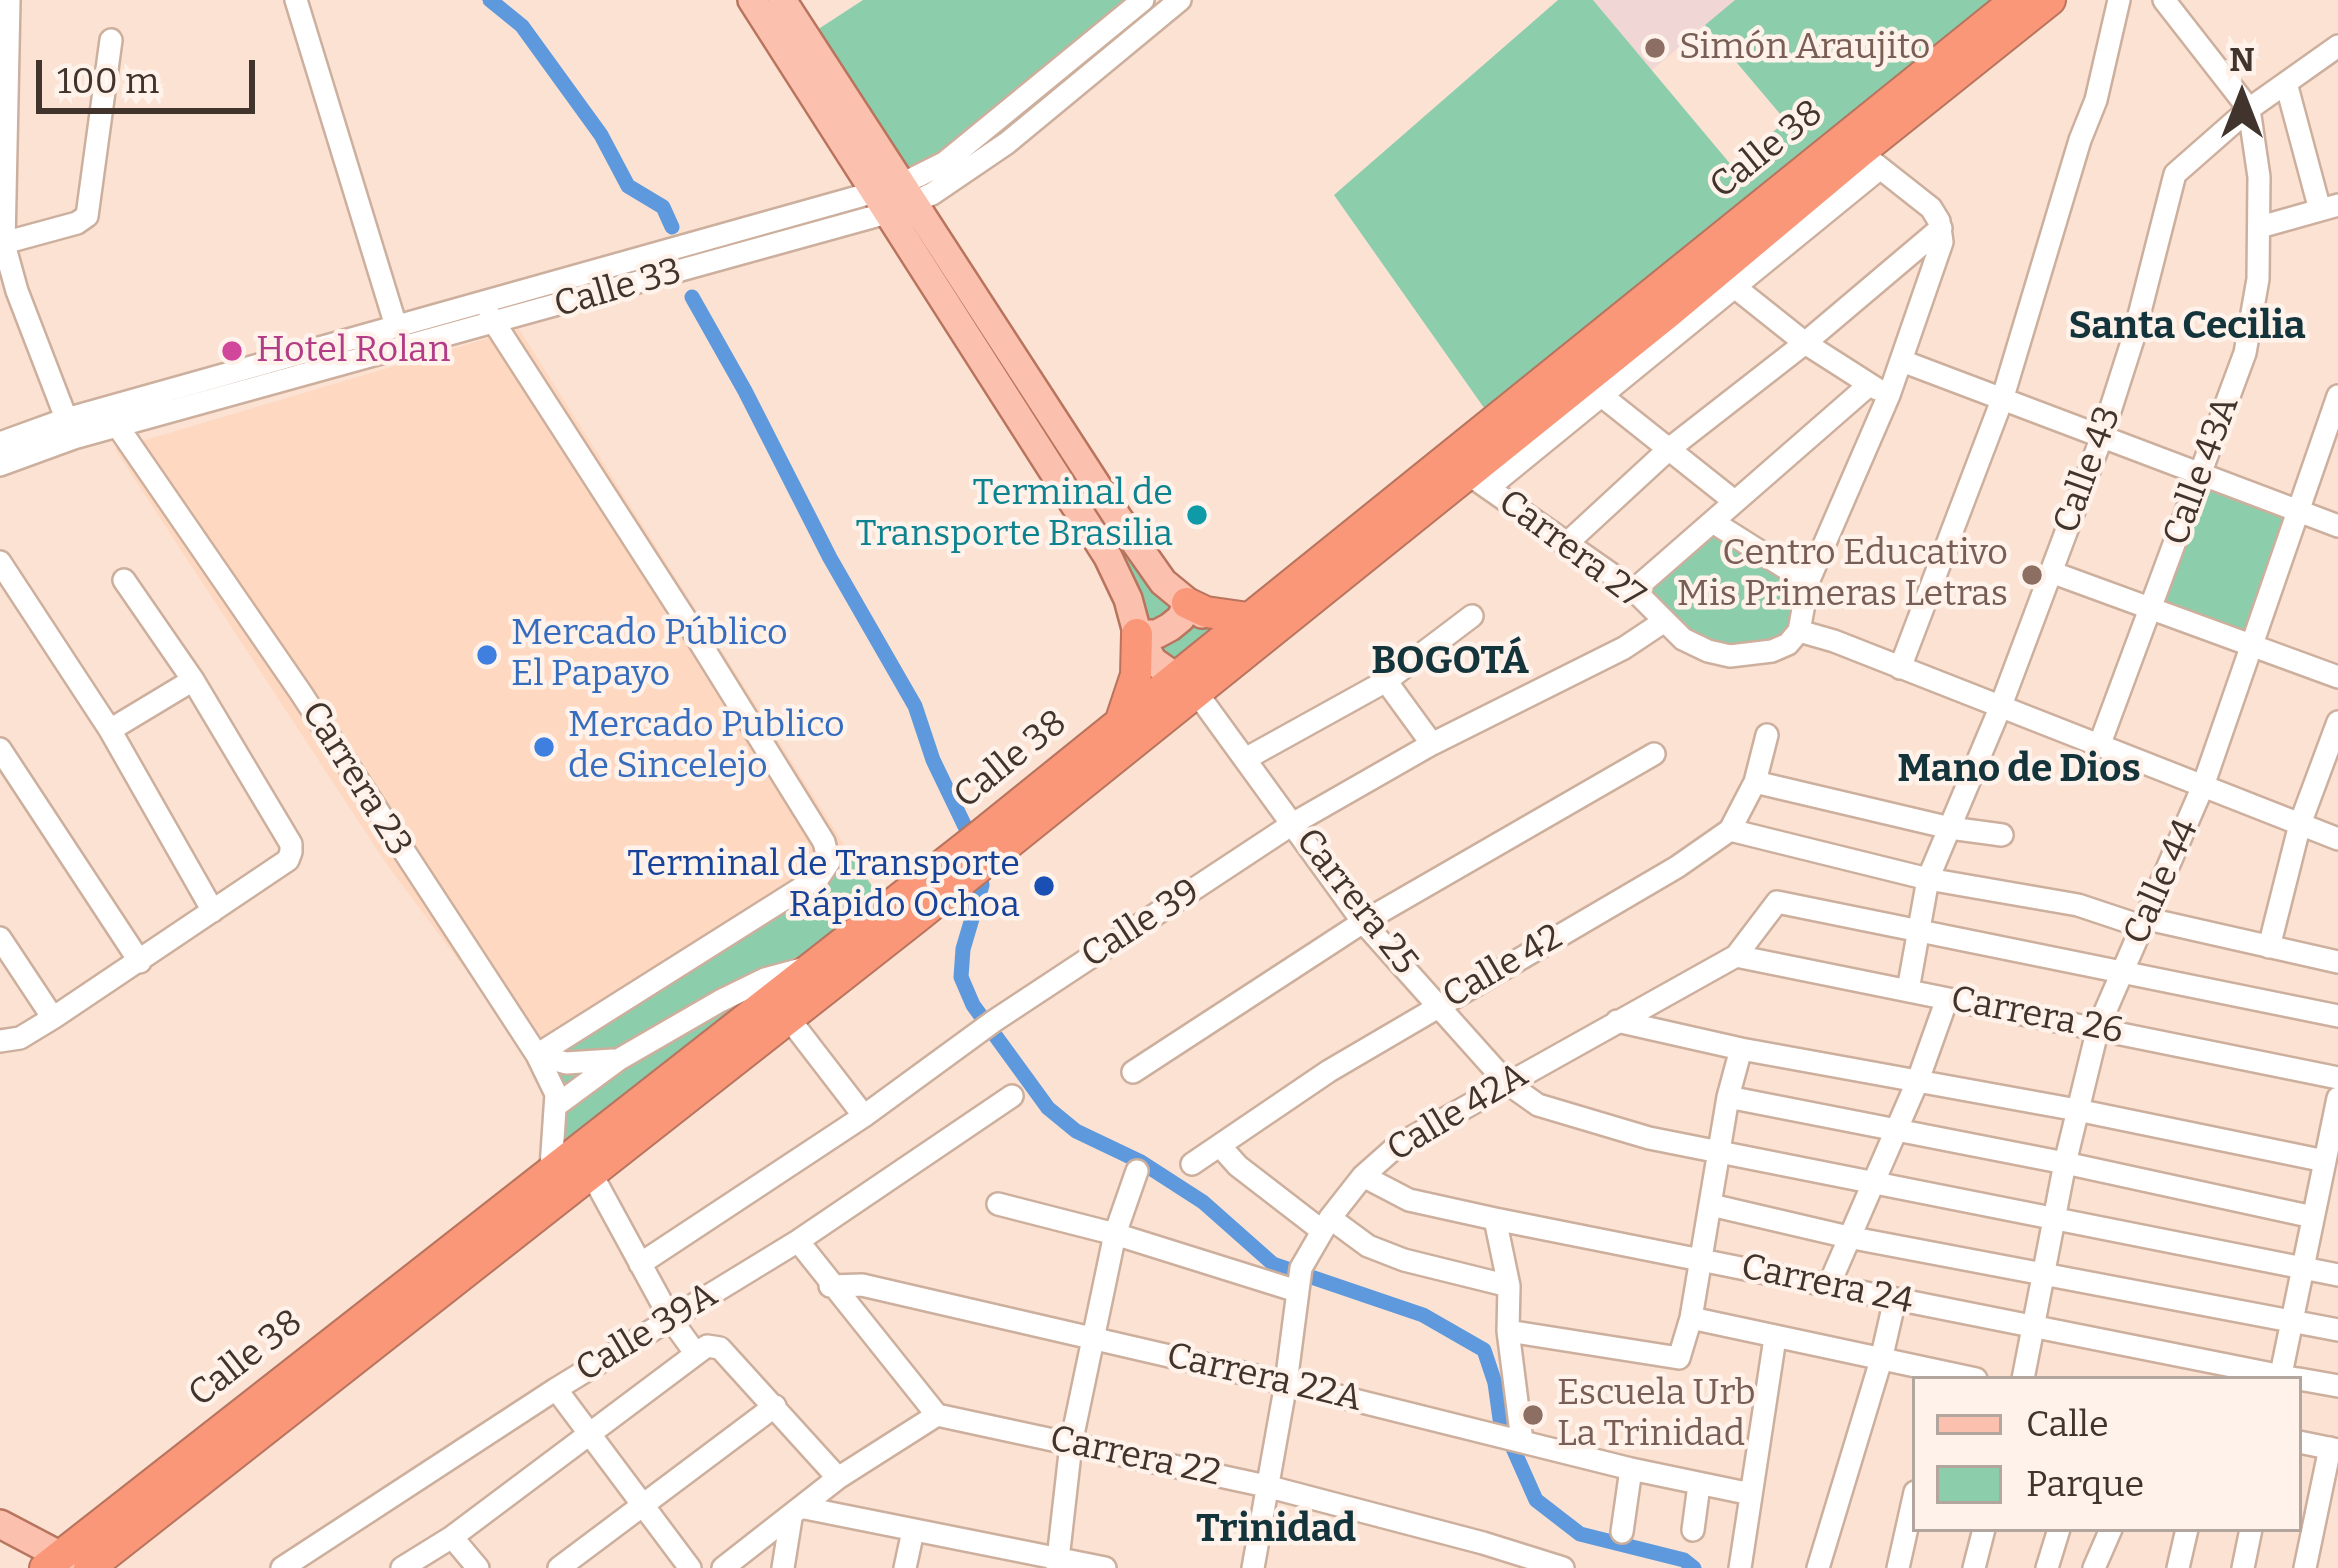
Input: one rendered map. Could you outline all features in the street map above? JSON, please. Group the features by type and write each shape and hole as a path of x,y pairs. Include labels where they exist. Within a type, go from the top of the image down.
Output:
{"highway":[{"name":"Calle 38","path":"1227,651 1248,618 2017,0"},
{"name":"Calle 38","path":"68,1566 551,1168 808,967 990,842 1227,651 1478,481 1870,160 2050,0"},
{"path":"1187,603 1206,612 1248,618"},
{"path":"1121,720 1136,675 1138,634"},
{"name":"Calle 38","path":"990,842 1121,720 1186,684"},
{"name":"Calle 38","path":"68,1566 591,1173 788,1016 962,863"}],"main road":[{"name":"Carrera 25","path":"752,0 1163,582 1204,615 1227,651"},
{"name":"Carrera 25","path":"782,0 1108,557 1153,661 1186,684"},
{"path":"1138,634 1157,634 1170,627 1187,603"},
{"path":"0,1524 68,1566"}],"street":[{"path":"9,0 3,34 2,244 70,428"},
{"path":"296,0 396,326"},
{"name":"Calle 33","path":"894,198 959,152 1143,0"},
{"name":"Calle 33","path":"0,443 489,313 955,180 1180,0"},
{"path":"1900,668 2002,400 2096,100 2119,0"},
{"name":"Calle 43A","path":"2099,746 2202,476 2254,316 2260,227 2249,110 2164,0"},
{"path":"2,244 77,223 90,208 111,40"},
{"path":"2249,110 2338,46"},
{"path":"2260,227 2329,207 2286,83"},
{"name":"Calle 43","path":"1908,990 1928,879 2000,708 2101,439 2133,339 2175,174 2249,110"},
{"path":"1478,481 1602,396 1736,288 1870,160 1930,208 1941,228 1938,259 1902,362 1879,390 1734,501 1634,590"},
{"path":"1565,545 1669,449 1941,228"},
{"path":"1736,288 1804,343 1879,390"},
{"path":"489,313 824,842 829,862 819,877 537,1055"},
{"name":"Calle 33","path":"111,417 396,326 489,313"},
{"path":"1902,362 2338,526"},
{"path":"1879,390 1808,582 1799,632 2338,839"},
{"path":"1602,396 1734,501"},
{"name":"Calle 44","path":"2024,1376 2065,1163 2098,1028 2204,786 2338,396"},
{"name":"Carrera 23","path":"111,417 302,693 537,1055 553,1084 557,1106 551,1168"},
{"name":"Calle 33","path":"0,465 70,428"},
{"name":"Carrera 27","path":"1478,481 1634,590 1683,639 1708,651 1730,656 1772,651 1799,632"},
{"path":"1712,522 1808,582"},
{"path":"0,562 110,730 213,911"},
{"path":"2051,572 2338,677"},
{"path":"0,1041 20,1038 53,1018 288,860 291,844 193,680 124,580"},
{"path":"1247,758 1386,680 1472,616"},
{"name":"Calle 39","path":"640,1264 1294,823 1432,743 1624,648 1663,622"},
{"path":"110,730 193,680"},
{"path":"1386,680 1432,743"},
{"name":"Carrera 25","path":"1186,684 1247,758 1363,922 1507,1084 1538,1106 1649,1138 2338,1275"},
{"path":"2269,947 2300,824 2338,722"},
{"name":"Calle 42","path":"1192,1164 1329,1071 1676,867 1730,830 1755,782 1767,735"},
{"path":"0,748 140,962"},
{"path":"1133,1072 1363,922 1654,754"},
{"path":"1755,782 1950,828 2002,835"},
{"path":"1730,830 1928,879 2078,905 2338,962"},
{"name":"Calle 42A","path":"1252,1568 1286,1383 1297,1286 1306,1256 1325,1224 1363,1176 1398,1144 1736,956 1777,902 1917,932"},
{"path":"1917,932 2338,1016"},
{"path":"0,938 53,1018"},
{"name":"Carrera 26","path":"1736,956 2338,1078"},
{"path":"557,1106 618,1060 720,1000 765,979 808,967"},
{"path":"1829,1285 1918,1080 1947,999"},
{"path":"788,1016 864,1116"},
{"path":"1617,1021 2325,1161"},
{"path":"1508,1331 1675,1359 1681,1355 1741,1049"},
{"path":"537,1055 584,1064 618,1060"},
{"name":"Calle 39A","path":"281,1568 556,1389 798,1241 1012,1096"},
{"path":"1728,1097 2314,1216"},
{"path":"2289,1376 2292,1322 2338,1098"},
{"path":"1220,1146 1238,1166 1325,1224 1368,1246 1404,1260 1509,1286"},
{"path":"1058,1563 1071,1444 1115,1234 1136,1171"},
{"path":"591,1173 670,1318 696,1354"},
{"name":"Carrera 24","path":"1363,1176 1409,1200 1496,1219 2279,1376"},
{"path":"998,1204 1297,1286"},
{"path":"1711,1205 1848,1237 2338,1330"},
{"path":"1496,1219 1509,1286 1512,1439"},
{"path":"722,1568 838,1478 937,1415 798,1241"},
{"name":"Carrera 22A","path":"830,1286 862,1285 1751,1494"},
{"path":"1818,1568 1895,1299"},
{"path":"1690,1318 1941,1376"},
{"path":"1740,1568 1775,1338"},
{"path":"402,1568 452,1537 707,1346 720,1348 838,1478"},
{"name":"Carrera 24","path":"2302,1380 2338,1386"},
{"path":"556,1389 690,1568"},
{"path":"559,1568 775,1406"},
{"name":"Carrera 22","path":"937,1415 1266,1486 1563,1568"},
{"path":"2302,1443 2334,1449 2305,1568"},
{"path":"1622,1532 1630,1469"},
{"path":"1694,1529 1699,1484"},
{"path":"1898,1568 1912,1505"},
{"path":"798,1513 1105,1568"},
{"path":"783,1568 798,1513"},
{"path":"905,1568 913,1531"},
{"path":"1974,1568 1983,1532"},
{"path":"2047,1568 2058,1532"},
{"path":"2094,1568 2110,1532"},
{"path":"2178,1568 2186,1532"},
{"path":"2243,1568 2250,1532"},
{"path":"452,1537 478,1568"}],"shaded area":[{"name":"Simón Araujito","path":"1593,0 1735,0 1651,71"},
{"name":"Mercado Público El Papayo","path":"519,329 860,870 539,1068 385,862 115,449"}],"green space":[{"path":"863,0 1143,0 900,185 809,42 820,28"},
{"path":"1558,0 1593,0 1732,166 1786,121 1705,25 1735,0 2016,0 1494,422 1334,195"},
{"path":"1086,467 1219,642 1169,682 1058,485"},
{"path":"2202,475 2298,512 2253,645 2152,608"},
{"path":"1713,522 1808,582 1788,644 1708,651 1634,590"},
{"path":"853,859 887,907 551,1168 557,1105 537,1055"}],"waterway":[{"path":"490,0 522,26 601,135 628,186 663,207 672,227"},
{"path":"692,297 830,558 915,706 933,760 973,843"},
{"path":"979,866 982,885 963,949 961,977 973,1005 1048,1108 1076,1131 1141,1162 1203,1202 1273,1264 1423,1315 1484,1350 1500,1419 1536,1500 1580,1534 1684,1560 1694,1568"}],"place":[{"name":"Simón Araujito","path":"1655,48"},
{"name":"Hotel Rolan","path":"232,351"},
{"name":"Terminal de Transporte Brasilia","path":"1197,515"},
{"name":"Centro Educativo Mis Primeras Letras","path":"2032,575"},
{"name":"Mercado Público El Papayo","path":"487,655"},
{"name":"Mercado Publico de Sincelejo","path":"544,747"},
{"name":"Terminal de Transporte Rápido Ochoa","path":"1044,886"},
{"name":"Escuela Urb La Trinidad","path":"1533,1415"}],"district":[{"name":"Santa Cecilia","path":"2187,327"},
{"name":"BOGOTÁ","path":"1450,662"},
{"name":"Mano de Dios","path":"2019,770"},
{"name":"Trinidad","path":"1276,1530"}]}
